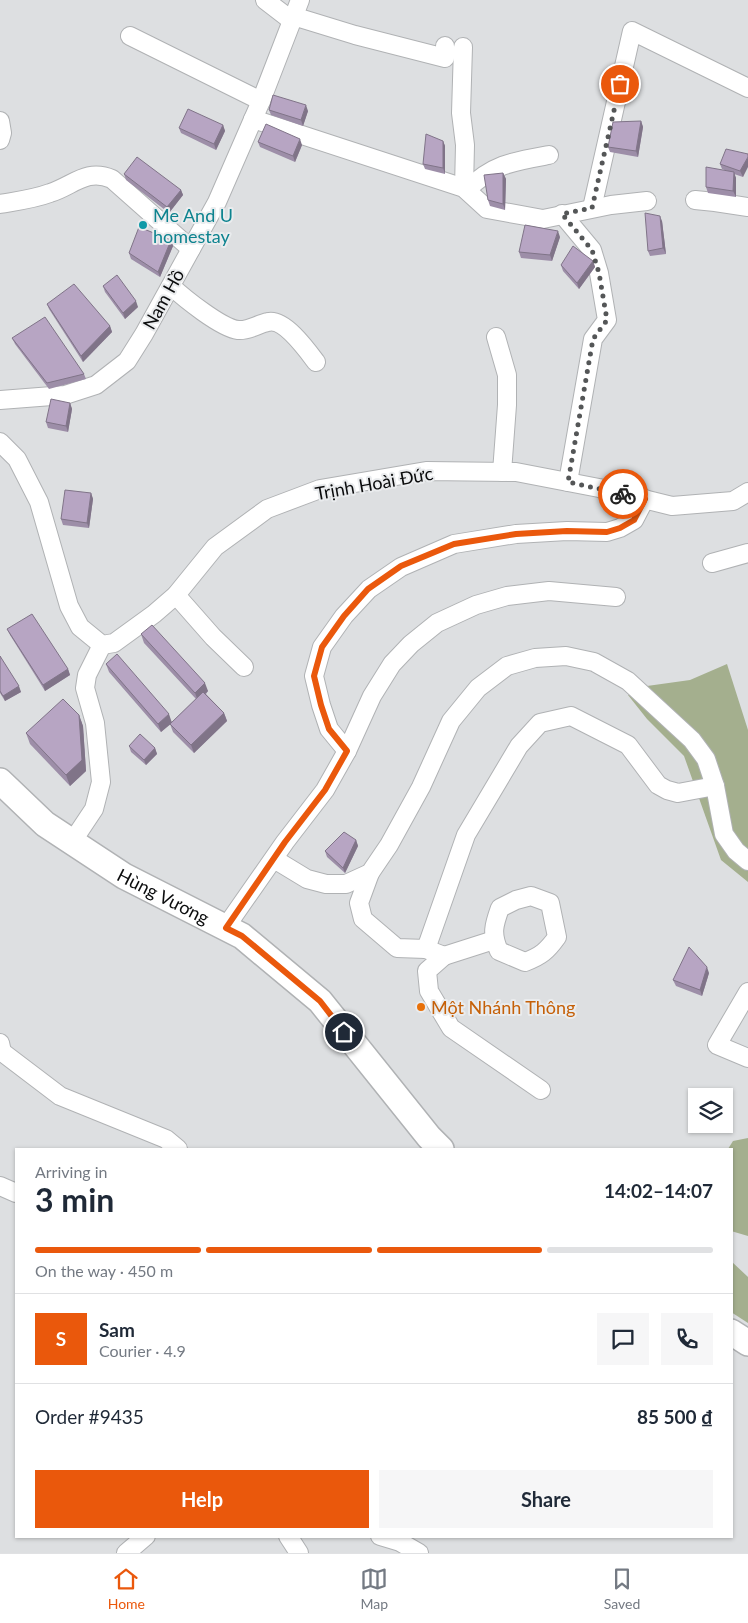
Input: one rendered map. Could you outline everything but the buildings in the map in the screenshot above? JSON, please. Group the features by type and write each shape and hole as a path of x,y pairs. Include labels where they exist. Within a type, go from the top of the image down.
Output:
{"highway":[{"name":"Hùng Vương","path":"0,781 45,824 124,876 242,936 320,1001 429,1137 441,1148"},
{"path":"733,1333 748,1343"}],"street":[{"path":"265,0 355,35 445,58 445,46"},
{"name":"Nam Hồ","path":"0,400 64,395 96,385 127,361 217,202 261,101 295,12"},
{"path":"592,208 632,31 748,88"},
{"path":"130,36 261,101"},
{"path":"463,47 461,113 465,145 466,189"},
{"path":"253,119 466,189 487,209 543,219 592,208 647,201"},
{"path":"0,121 2,133 0,140"},
{"path":"466,189 500,165 548,155"},
{"path":"0,204 52,193 84,177 102,175 112,179 191,249"},
{"path":"695,200 748,208"},
{"path":"562,214 592,250 599,273 607,320 593,339 568,482"},
{"path":"171,286 189,302 227,326 239,330 252,328 268,321 276,321 306,348 316,362"},
{"path":"496,337 507,375 507,405 502,472"},
{"path":"0,442 17,458 39,502 69,606 80,627 102,645 86,675 85,688 95,723 101,782 94,809 72,842"},
{"name":"Trịnh Hoài Đức","path":"102,645 114,643 154,614 176,595 215,547 267,509 320,490 426,471 516,472 672,506 743,499"},
{"path":"347,751 329,729 314,676 322,647 344,616 368,589 401,566 454,544 516,534 567,531 607,532 620,528 634,520 645,499"},
{"path":"712,563 748,553"},
{"path":"226,928 325,790 347,751 372,696 392,664 411,644 437,623 476,605 507,596 549,592 616,597"},
{"path":"176,595 213,637 244,667"},
{"path":"444,956 426,949 397,948 363,919 359,903 370,873 389,845 421,787 451,721 478,688 508,666 535,658 566,656 594,662 628,681 692,740 706,759 715,786 724,834 736,851 748,861"},
{"path":"426,949 466,835 519,746 540,723 571,716 628,745 658,785 667,790 678,793 715,786"},
{"path":"274,859 306,879 326,884 346,884 370,873"},
{"path":"494,940 444,956 427,971 429,991 451,1028 540,1090"},
{"path":"748,992 717,1045 748,1058"},
{"path":"0,1043 2,1052 60,1096 166,1139 177,1148"},
{"path":"0,1186 15,1193"},
{"path":"126,1553 144,1538"},
{"path":"289,1538 299,1553"},
{"path":"387,1538 400,1542 419,1553"}],"green space":[{"path":"727,664 748,730 748,882 721,860 684,756 647,719 628,695 647,686 690,680"},
{"path":"748,1138 748,1236 733,1232 733,1148 729,1148 733,1141"},
{"path":"733,1263 748,1277 748,1323 733,1313"}],"way so far":[{"path":"620,84 592,208 562,214 592,250 599,273 607,320 593,339 568,482 623,494"}],"place":[{"name":"Me And U homestay","path":"143,225"},
{"name":"Một Nhánh Thông","path":"421,1007"}],"route":[{"path":"344,1032 320,1001 242,936 226,928 285,842 325,790 347,751 329,729 314,676 322,647 344,616 368,589 401,566 454,544 516,534 567,531 607,532 620,528 634,520 645,499 623,494"}]}
